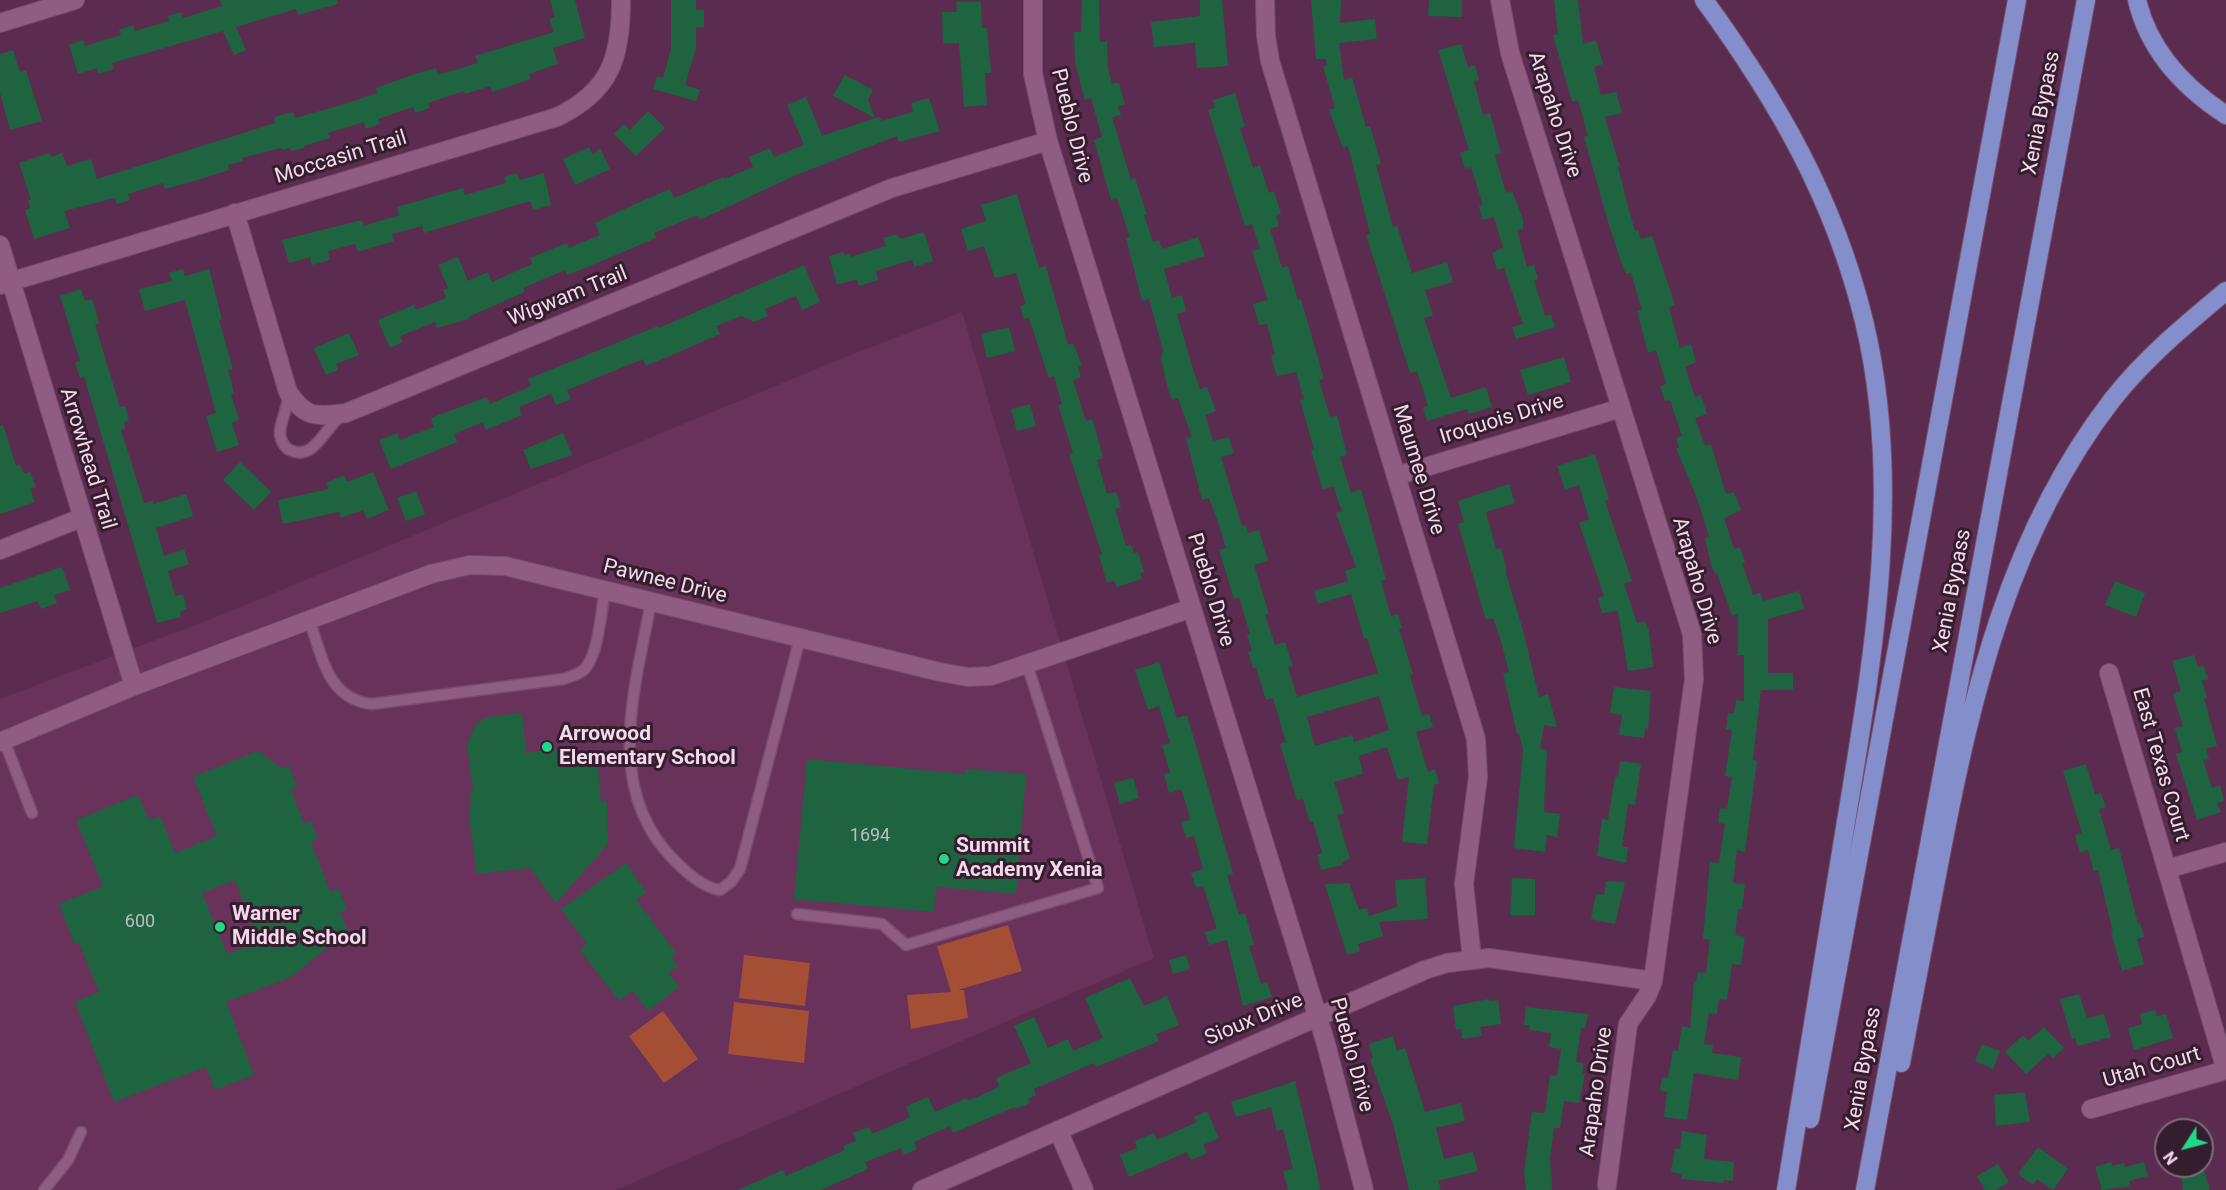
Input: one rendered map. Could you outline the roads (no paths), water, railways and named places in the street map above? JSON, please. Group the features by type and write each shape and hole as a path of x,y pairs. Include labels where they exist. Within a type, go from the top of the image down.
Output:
{"highway":[{"path":"1704,0 1765,87 1785,120 1828,208 1850,271 1864,322 1881,430 1882,544 1860,736 1786,1190"},
{"name":"Xenia Bypass","path":"1797,1190 2017,0"},
{"name":"Xenia Bypass","path":"1865,1190 2086,0"},
{"path":"2137,0 2156,48 2173,71 2203,100 2226,115"},
{"path":"1871,1190 1884,1149 1964,738 1979,677 2015,573 2066,466 2113,399 2162,344 2226,291"}],"street":[{"path":"0,23 75,0"},
{"name":"Moccasin Trail","path":"5,283 557,117 589,98 610,71 617,55 621,31 621,0"},
{"name":"Pueblo Drive","path":"1033,0 1033,74 1048,141 1318,1017 1364,1190"},
{"name":"Maumee Drive","path":"1265,0 1266,36 1270,61 1476,739 1478,777 1464,884 1472,959"},
{"name":"Arapaho Drive","path":"1500,0 1510,53 1692,634 1695,657 1694,679 1653,981 1647,996 1628,1024 1607,1185"},
{"name":"Wigwam Trail","path":"234,213 288,392 298,407 310,414 346,413 892,188 1048,141"},
{"name":"Arrowhead Trail","path":"0,245 5,283 134,686"},
{"name":"Iroquois Drive","path":"1396,476 1621,408"},
{"path":"0,550 81,518"},
{"name":"Pawnee Drive","path":"2,741 134,686 431,574 470,565 505,566 968,677 991,676 1192,608"},
{"name":"East Texas Court","path":"2109,673 2226,1070"},
{"path":"2167,869 2226,852"},
{"name":"Sioux Drive","path":"922,1190 1425,970 1472,959 1489,958 1653,981"},
{"name":"Utah Court","path":"2091,1109 2226,1070"},
{"path":"1058,1130 1084,1190"}],"lane":[{"path":"288,392 280,435 284,445 291,451 303,453 312,449 328,426 346,413"},
{"path":"309,620 333,683 344,696 358,703 372,704 563,679 578,674 587,666 593,653 605,591"},
{"path":"651,602 628,732 634,788 643,818 665,850 687,873 712,888 720,890 731,882 740,869 800,638"},
{"path":"797,914 882,924 906,945 1098,888 1027,664"},
{"path":"2,741 32,813"},
{"path":"44,1190 68,1160 81,1132"}],"place":[{"name":"Arrowood Elementary School","path":"547,747"},
{"name":"Summit Academy Xenia","path":"944,859"},
{"name":"Warner Middle School","path":"220,927"}]}
